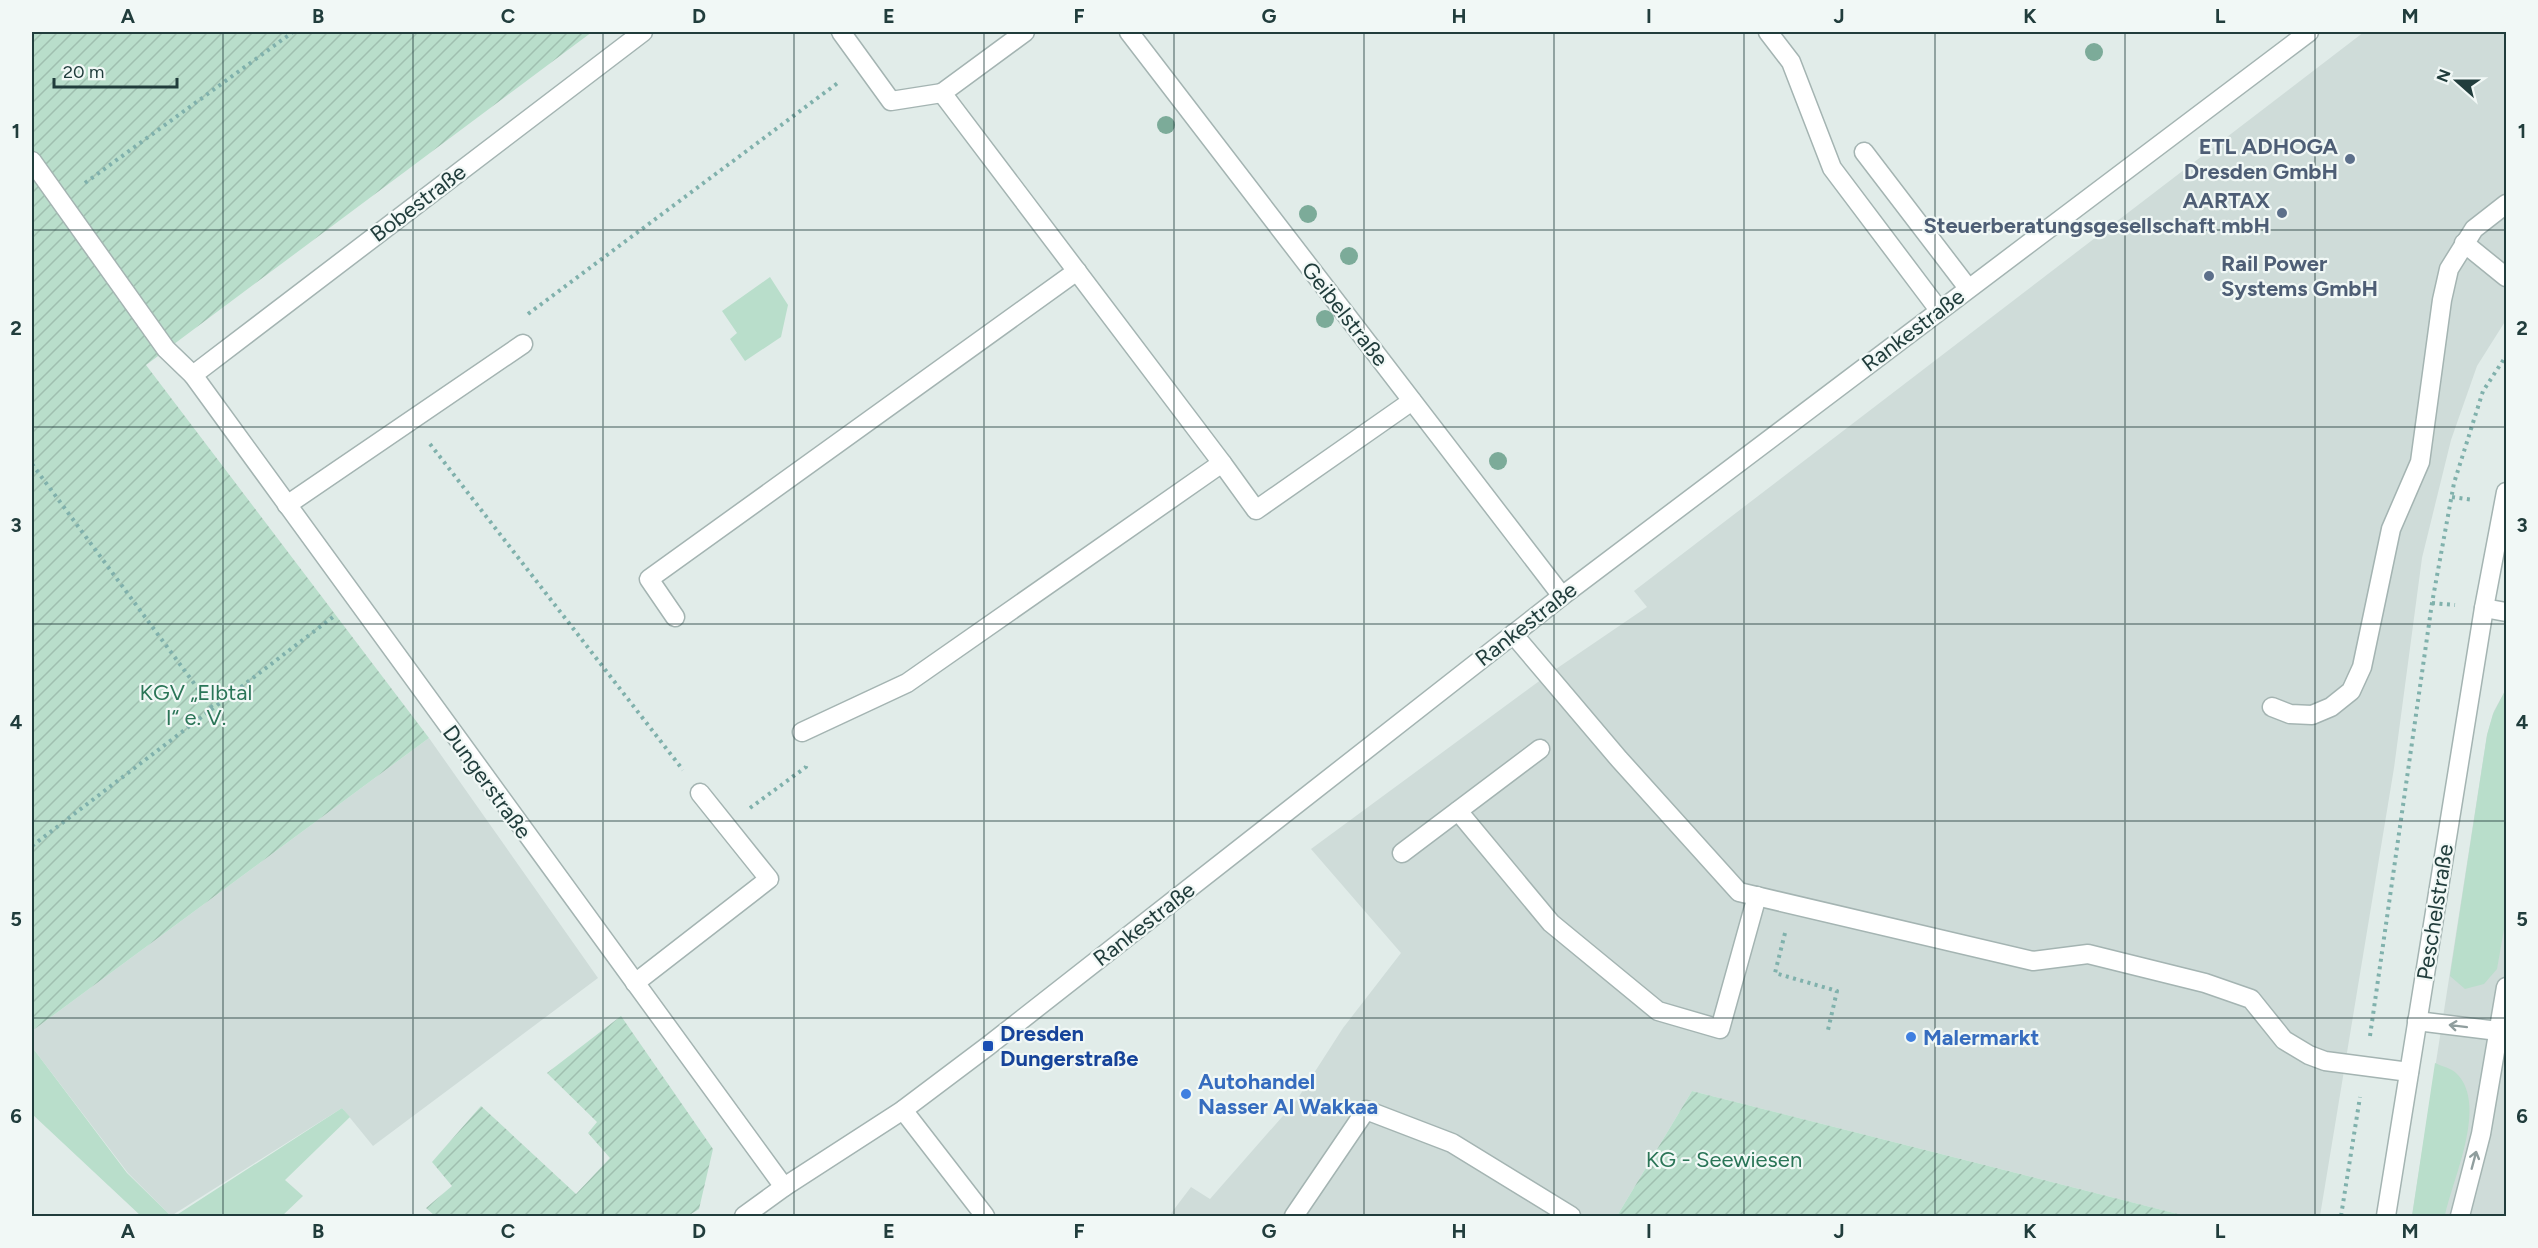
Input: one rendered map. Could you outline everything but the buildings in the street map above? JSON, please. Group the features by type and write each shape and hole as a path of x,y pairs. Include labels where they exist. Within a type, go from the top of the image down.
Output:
{"street":[{"name":"Bobestraße","path":"193,375 643,32"},
{"path":"841,32 891,101 942,93 1024,32"},
{"name":"Geibelstraße","path":"1129,32 1562,596"},
{"path":"1768,32 1791,62 1832,168 1939,310"},
{"name":"Rankestraße","path":"744,1216 784,1187 903,1110 988,1046 1562,596 2309,32"},
{"path":"942,93 1256,510 1412,401"},
{"path":"1864,152 1968,288"},
{"name":"Dungerstraße","path":"32,161 166,350 193,375 784,1187"},
{"path":"2272,707 2290,714 2312,715 2331,707 2351,691 2362,667 2391,528 2420,462 2442,300 2449,269 2474,229 2506,204"},
{"path":"2464,243 2506,277"},
{"path":"675,617 649,579 1077,271"},
{"path":"287,506 523,344"},
{"path":"802,732 907,683 1222,463"},
{"name":"Peschelstraße","path":"2386,1216 2484,608 2506,492"},
{"path":"2484,608 2506,612"},
{"path":"1513,634 1619,759 1739,892 2033,961 2088,954 2205,983 2251,999 2284,1040 2309,1056 2325,1061 2409,1072"},
{"path":"1402,853 1540,749"},
{"path":"635,983 769,879 700,794"},
{"path":"1458,811 1551,923 1658,1011 1720,1029 1757,896"},
{"path":"2460,1216 2481,1134 2506,987"},
{"path":"2418,1021 2498,1031"},
{"path":"903,1110 985,1216"},
{"path":"1294,1216 1366,1110 1452,1143 1571,1216"}],"path":[{"path":"60,201 293,32"},
{"path":"523,344 510,327 863,63"},
{"path":"2341,1216 2365,1067 2432,603 2454,483 2483,391 2506,356"},
{"path":"411,420 700,794"},
{"path":"32,464 213,709"},
{"path":"32,846 355,600"},
{"path":"726,825 806,767 822,723"},
{"path":"1793,905 1775,973 1837,991 1828,1030 1831,1030"}],"shaded area":[{"path":"2364,32 2506,32 2506,320 2477,366 2451,440 2422,558 2394,768 2320,1216 2186,1216 1692,1091 1617,1216 1169,1216 1191,1187 1210,1199 1296,1101 1343,1028 1401,953 1311,849 1553,671 1647,607 1634,591"},
{"path":"2506,689 2506,1216 2412,1216 2487,735 2494,711"},
{"path":"429,738 598,978 373,1146 342,1108 171,1216 128,1173 32,1047 32,1031"}],"green space":[{"name":"KGV „Elbtal I“ e. V.","path":"32,32 592,32 146,365 429,738 32,1031"},
{"path":"770,277 788,305 781,337 745,361 730,339 737,333 722,311"},
{"path":"2506,689 2506,918 2497,969 2484,984 2465,989 2450,976 2487,735 2493,714"},
{"path":"621,1016 713,1149 699,1209 688,1216 435,1216 426,1208 452,1186 432,1162 481,1106 576,1194 610,1158 588,1133 597,1122 547,1073"},
{"path":"32,1047 127,1173 171,1216 141,1216 32,1114"},
{"path":"2435,1063 2454,1071 2465,1087 2469,1103 2466,1143 2445,1216 2412,1216"},
{"name":"KG - Seewiesen","path":"1692,1091 2186,1216 1617,1216"},
{"path":"342,1108 350,1117 285,1180 303,1196 282,1216 175,1216"}],"place":[{"name":"ETL ADHOGA Dresden GmbH","path":"2350,159"},
{"name":"AARTAX Steuerberatungsgesellschaft mbH","path":"2282,213"},
{"name":"Rail Power Systems GmbH","path":"2209,276"},
{"name":"Malermarkt","path":"1911,1037"},
{"name":"Dresden Dungerstraße","path":"988,1046"},
{"name":"Autohandel Nasser Al Wakkaa","path":"1186,1094"}]}
